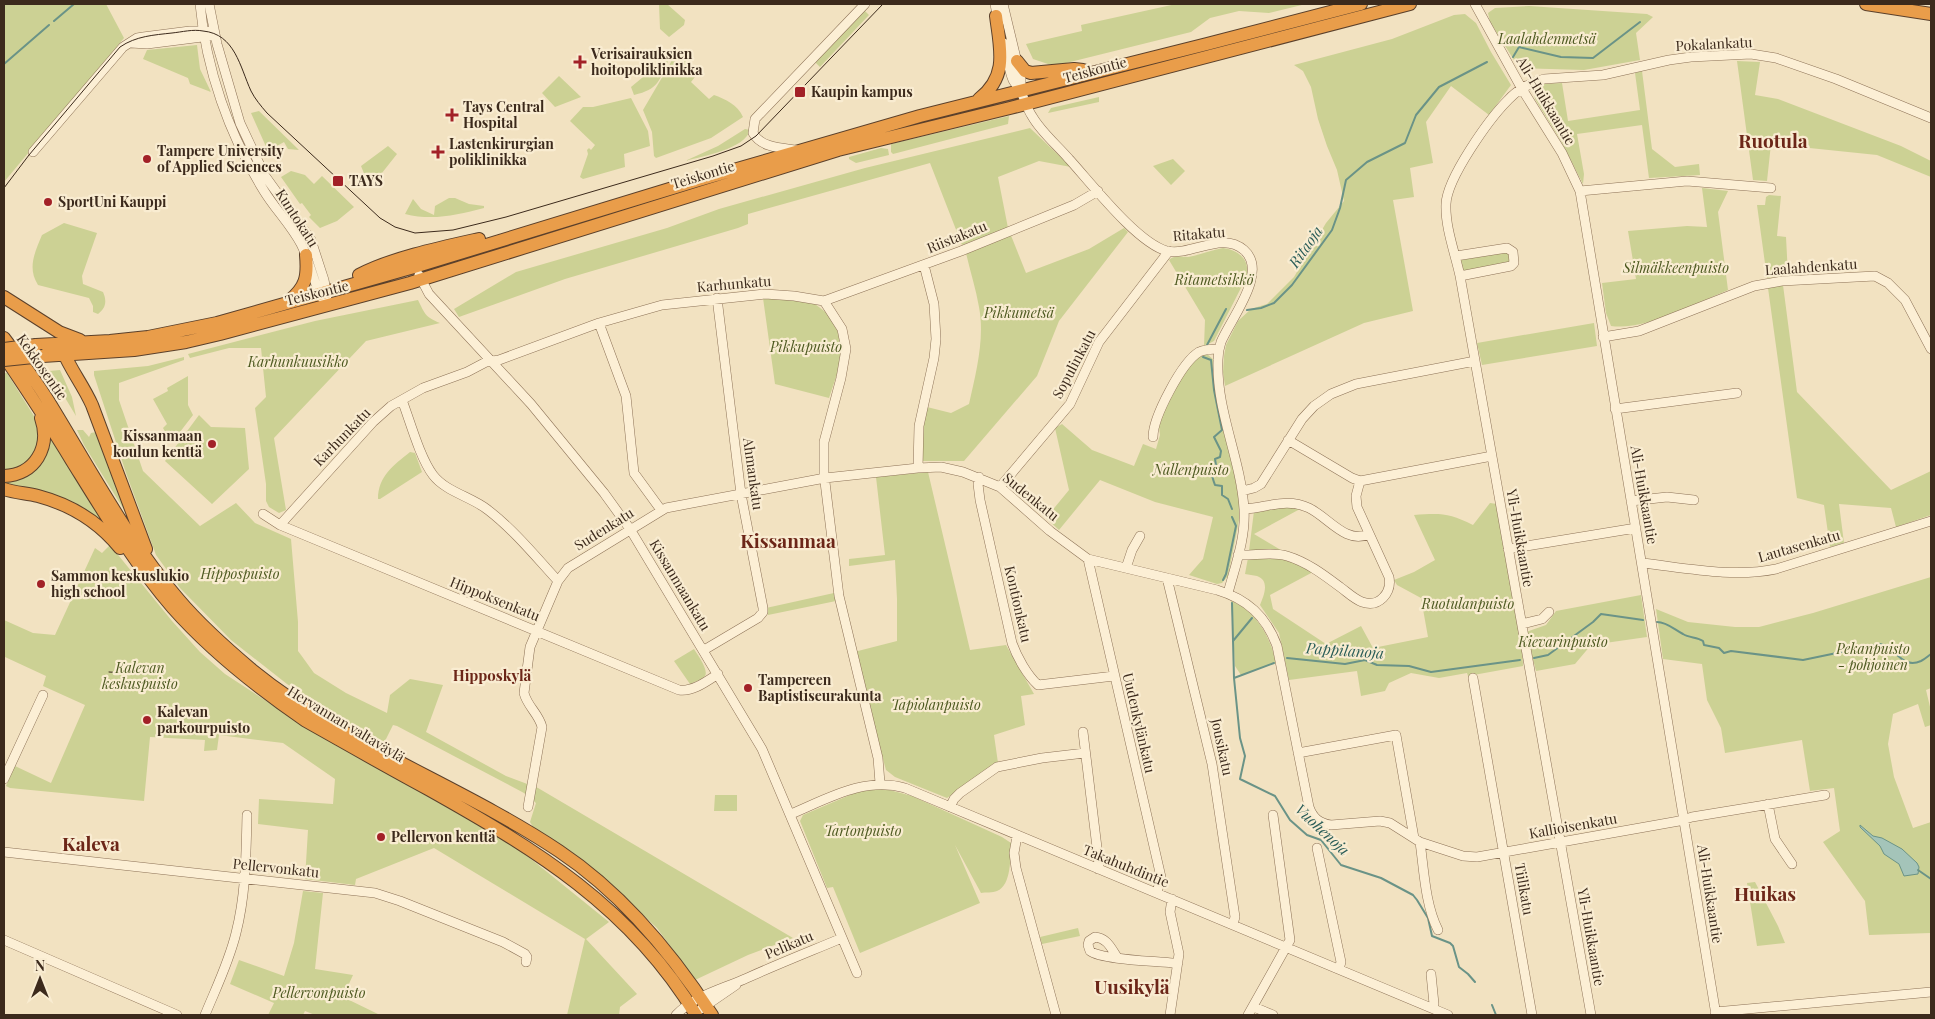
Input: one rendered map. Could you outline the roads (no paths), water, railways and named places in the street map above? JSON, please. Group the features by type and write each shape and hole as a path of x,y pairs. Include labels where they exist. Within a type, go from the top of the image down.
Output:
{"highway":[{"name":"Teiskontie","path":"85,348 120,340 180,332 217,324 349,284 411,262 528,232 798,151 975,102 1361,4"},
{"name":"Teiskontie","path":"4,349 61,343 85,348 134,350 186,342 422,280 838,150 1026,104 1410,4"},
{"path":"1866,4 1931,14"},
{"path":"975,102 997,80 1000,60 996,10"},
{"path":"1018,61 1025,71 1031,73 1074,69 1095,71"},
{"path":"287,303 301,290 304,283 307,272 306,255"},
{"path":"4,297 61,343 84,387 148,567"},
{"name":"Kekkosentie","path":"4,338 56,414"},
{"path":"61,343 85,348 82,366 84,387"},
{"name":"Teiskontie","path":"4,360 45,356 61,343"},
{"name":"Kekkosentie","path":"4,356 35,402"},
{"path":"4,476 24,471 41,454 44,432 35,402"},
{"name":"Hervannan valtaväylä","path":"35,402 109,520 148,567"},
{"name":"Hervannan valtaväylä","path":"56,414 172,607 205,641 228,662 278,701 315,726 493,825 544,858 579,884 615,914 644,944 698,1009"},
{"path":"4,489 55,501 86,516 112,538 129,560 148,567"}],"street":[{"name":"Kuntokatu","path":"200,4 204,34 219,94 238,143 265,192 296,236 323,292"},
{"name":"Kuntokatu","path":"210,4 215,34 236,110 249,144 265,176 311,240 327,306"},
{"path":"798,151 769,146 761,142 754,133 755,119 865,4"},
{"path":"1002,4 1022,79 1021,90"},
{"name":"Ali-Huikkaantie","path":"1475,4 1522,89 1562,153 1580,191 1715,1014"},
{"path":"996,10 1013,81 1021,90"},
{"path":"33,152 117,52 143,37 215,34"},
{"name":"Pokalankatu","path":"1522,89 1537,80 1604,75 1687,57 1751,54 1776,58 1833,78 1931,118"},
{"name":"Yli-Huikkaantie","path":"1522,89 1508,100 1477,140 1460,166 1451,184 1446,203 1447,217 1460,276 1591,1015"},
{"name":"Ritakatu","path":"1021,90 1035,121 1098,191 1145,239 1157,247 1169,251 1188,251 1223,242 1237,245 1251,258 1253,271 1251,281 1219,349 1218,372 1220,391 1244,508 1238,555 1228,594"},
{"path":"1580,191 1687,181 1771,188"},
{"name":"Riistakatu","path":"824,301 924,265 1074,205 1098,191"},
{"path":"1456,256 1507,248 1513,252 1514,262 1511,266 1460,276"},
{"name":"Sopulinkatu","path":"1000,487 1070,404 1099,342 1169,251"},
{"name":"Kissanmaankatu","path":"411,262 429,294 492,361 559,437 604,492 630,529 762,749 857,973"},
{"path":"918,468 918,426 934,358 936,339 934,304 924,265"},
{"name":"Laalahdenkatu","path":"1603,337 1639,331 1754,286 1774,282 1875,276 1891,286 1905,300 1931,349"},
{"name":"Karhunkatu","path":"280,525 373,422 391,406 423,388 492,361 599,324 662,305 765,294 824,301"},
{"name":"Ahmankatu","path":"704,650 758,618 763,612 741,494 717,298"},
{"path":"824,301 842,329 846,348 841,378 824,442 825,478 839,596 878,758 880,784"},
{"path":"599,324 626,396 634,473 662,510"},
{"path":"1153,437 1155,424 1167,394 1180,373 1198,353 1203,350 1219,349"},
{"path":"1242,491 1261,484 1302,419 1314,406 1331,394 1347,386 1475,361"},
{"path":"1615,409 1737,393"},
{"path":"402,400 426,464 433,475 443,484 474,500 494,515 558,581"},
{"path":"1288,440 1360,481 1492,456"},
{"name":"Sudenkatu","path":"528,807 542,727 540,719 525,699 524,693 529,652 558,581 568,568 662,510 825,478 918,468 945,468 979,477 1000,487 1056,535 1088,559 1228,594 1250,606 1263,621 1275,640 1311,813 1320,822 1331,825"},
{"name":"Kontionkatu","path":"979,477 980,500 1012,643 1033,680 1038,685 1043,685 1114,676"},
{"path":"1238,555 1277,554 1288,556 1315,569 1359,600 1372,603 1385,596 1390,583 1387,571 1359,513 1356,501 1360,481"},
{"path":"1631,500 1667,497 1694,500"},
{"path":"1244,508 1281,502 1297,503 1311,509 1349,536 1358,538 1369,534"},
{"name":"Hippoksenkatu","path":"263,514 280,525 681,690 694,688 718,674"},
{"name":"Lautasenkatu","path":"1642,563 1734,572 1766,571 1931,521"},
{"path":"1508,549 1636,528"},
{"path":"1126,568 1132,550 1140,536"},
{"name":"Uudenkylänkatu","path":"1088,559 1160,877 1157,893"},
{"name":"Jousikatu","path":"1167,578 1212,764 1235,917 1233,924"},
{"path":"1522,624 1542,619 1548,612"},
{"name":"Tiilikatu","path":"1473,678 1532,1015"},
{"path":"4,779 43,695"},
{"path":"1084,732 1099,864 1098,869"},
{"path":"1298,753 1396,735 1429,902 1438,930"},
{"path":"950,807 960,793 997,767 1042,758 1085,753"},
{"name":"Takahuhdintie","path":"791,814 862,786 880,784 905,788 1433,1008 1445,1015"},
{"name":"Kallioisenkatu","path":"1331,825 1380,821 1390,823 1417,840 1471,858 1825,795"},
{"path":"1768,804 1775,839 1792,864"},
{"path":"205,1015 231,951 240,919 245,879 247,815"},
{"path":"1248,1015 1290,940 1272,815"},
{"path":"1017,836 1014,853 1016,868 1056,1015"},
{"path":"1317,848 1341,962 1339,969"},
{"name":"Pellervonkatu","path":"4,852 375,893 503,942 525,954 527,957 526,962"},
{"path":"1170,1015 1178,963 1178,948 1170,912 1172,899"},
{"name":"Pelikatu","path":"676,1015 698,1009 746,979 842,938"},
{"path":"4,940 177,1015"},
{"path":"1117,957 1178,963"},
{"path":"1431,974 1433,1008"},
{"path":"1715,1014 1931,992"},
{"path":"1254,1006 1273,1015"}],"water":[{"path":"1860,825 1873,836 1882,838 1902,849 1917,863 1919,867 1918,874 1904,876 1899,864 1884,854 1880,846"}],"waterway":[{"path":"54,21 74,4"},
{"path":"1513,57 1519,47 1561,57 1593,58 1640,22"},
{"path":"4,64 49,25"},
{"name":"Ritaoja","path":"1247,310 1261,308 1274,303 1292,285 1332,230 1340,208 1346,180 1367,162 1405,143 1416,115 1439,87 1487,62"},
{"path":"1207,345 1226,309"},
{"path":"1203,357 1211,360 1214,390 1222,430 1214,437 1221,451 1220,457 1215,459 1216,465 1212,472 1212,477 1215,485 1222,486 1222,495 1228,499 1232,509"},
{"path":"1223,580 1226,574 1236,526 1232,517"},
{"name":"Vuohenoja","path":"1232,603 1234,678 1240,738 1245,756 1240,779 1275,796 1290,820 1307,835 1321,840 1341,865 1381,878 1413,895 1428,918 1432,936 1453,946 1459,967 1475,982"},
{"name":"Pappilanoja","path":"1534,658 1548,655 1601,614 1643,620"},
{"path":"1233,641 1252,618"},
{"name":"Pappilanoja","path":"1657,622 1661,622 1685,635 1701,640 1704,645 1719,648 1724,653 1731,651 1803,660 1880,644 1886,646 1908,662 1921,661 1931,654"},
{"name":"Pappilanoja","path":"1287,658 1345,664 1365,660 1377,665 1409,666 1431,672 1520,660"},
{"name":"Pappilanoja","path":"1234,678 1274,663"},
{"path":"1918,870 1931,879"},
{"name":"Vuohenoja","path":"1492,1005 1496,1015"}],"tram line":[{"path":"4,188 29,155 120,47 132,40 145,37 199,30 214,33 229,45 235,53 253,94 267,113 380,218 395,227 415,233 453,230 506,217 741,146 756,136 883,4"},
{"path":"109,672 140,674"}],"place":[{"name":"Verisairauksien hoitopoliklinikka","path":"580,62"},
{"name":"Kaupin kampus","path":"800,92"},
{"name":"Tays Central Hospital","path":"452,115"},
{"name":"Lastenkirurgian poliklinikka","path":"438,152"},
{"name":"Tampere University of Applied Sciences","path":"147,159"},
{"name":"TAYS","path":"338,181"},
{"name":"SportUni Kauppi","path":"48,202"},
{"name":"Kissanmaan koulun kenttä","path":"212,444"},
{"name":"Sammon keskuslukio high school","path":"41,584"},
{"name":"Tampereen Baptistiseurakunta","path":"748,688"},
{"name":"Kalevan parkourpuisto","path":"147,720"},
{"name":"Pellervon kenttä","path":"381,837"}],"district":[{"name":"Ruotula","path":"1773,141"},
{"name":"Kissanmaa","path":"788,541"},
{"name":"Hipposkylä","path":"492,676"},
{"name":"Kaleva","path":"91,844"},
{"name":"Huikas","path":"1765,894"},
{"name":"Uusikylä","path":"1132,987"}],"park label":[{"name":"Laalahdenmetsä","path":"1547,39"},
{"name":"Silmäkkeenpuisto","path":"1676,268"},
{"name":"Ritametsikkö","path":"1214,280"},
{"name":"Pikkumetsä","path":"1019,313"},
{"name":"Pikkupuisto","path":"806,347"},
{"name":"Karhunkuusikko","path":"298,362"},
{"name":"Nallenpuisto","path":"1191,470"},
{"name":"Hippospuisto","path":"240,574"},
{"name":"Ruotulanpuisto","path":"1468,604"},
{"name":"Kievarinpuisto","path":"1563,642"},
{"name":"Pekanpuisto - pohjoinen","path":"1873,658"},
{"name":"Kalevan keskuspuisto","path":"140,676"},
{"name":"Tapiolanpuisto","path":"936,705"},
{"name":"Tartonpuisto","path":"863,831"},
{"name":"Pellervonpuisto","path":"319,993"}]}
